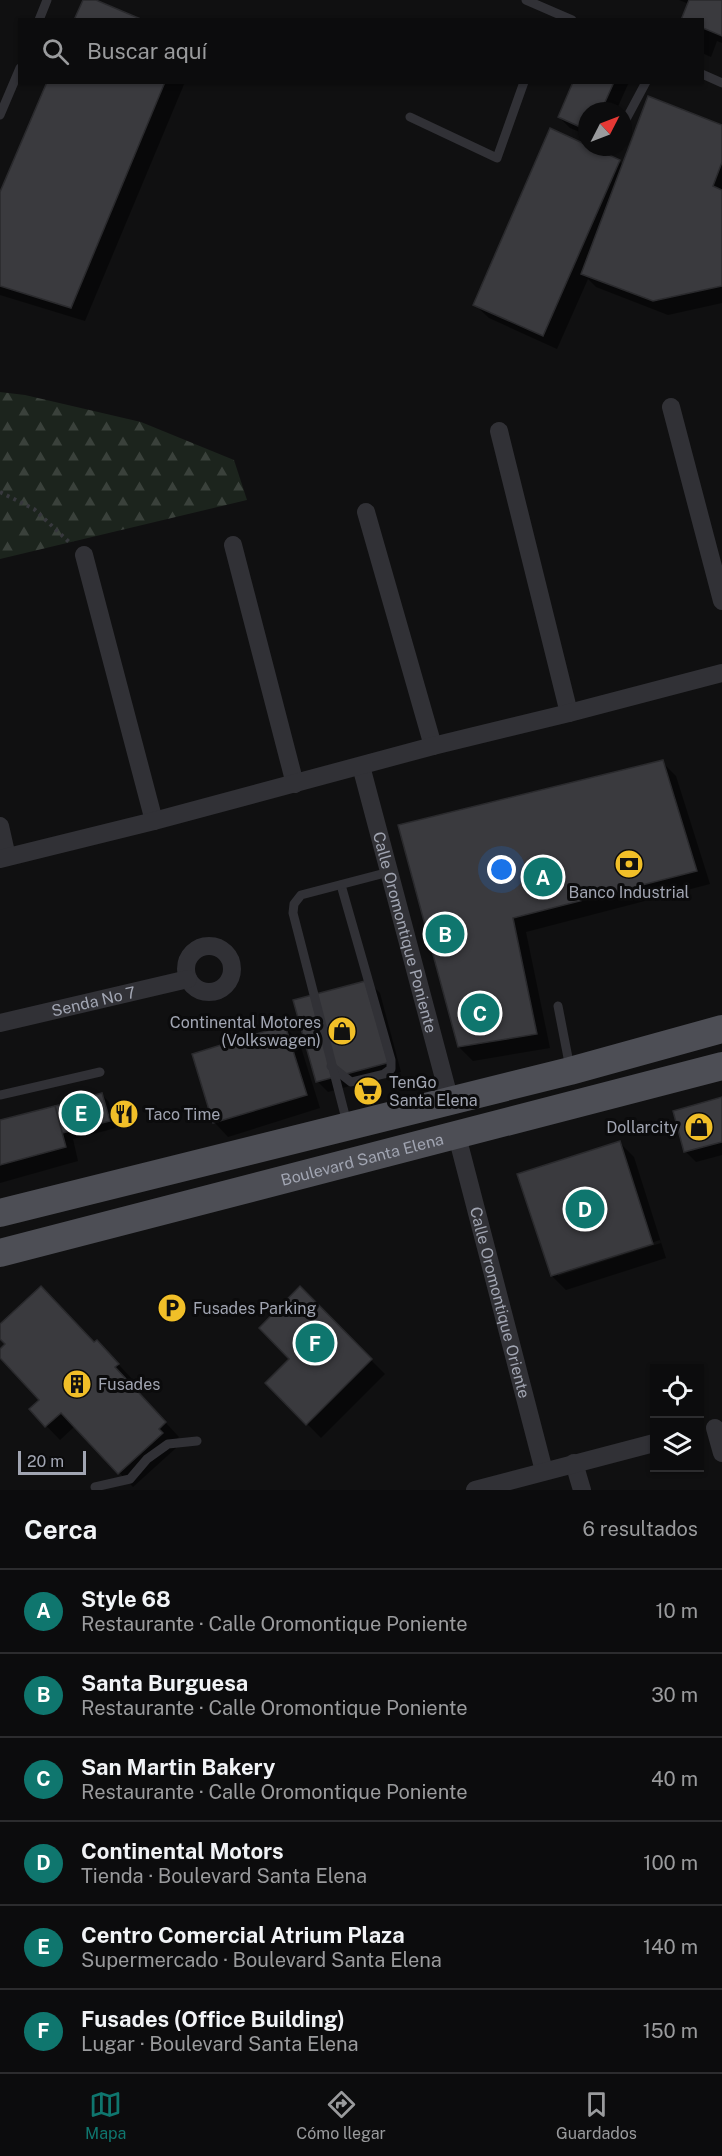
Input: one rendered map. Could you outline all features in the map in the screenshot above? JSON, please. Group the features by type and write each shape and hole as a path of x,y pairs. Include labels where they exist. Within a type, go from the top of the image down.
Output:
{"main road":[{"path":"0,1213 570,1071 722,1029"},
{"name":"Boulevard Santa Elena","path":"0,1253 457,1136 720,1064"}],"street":[{"path":"671,407 722,601"},
{"path":"500,431 569,713"},
{"path":"366,512 433,746"},
{"path":"233,545 295,784"},
{"path":"84,555 154,821"},
{"path":"0,826 4,858 722,673"},
{"name":"Calle Oromontique Poniente","path":"361,766 450,1101"},
{"name":"Senda No 7","path":"0,1023 188,979"},
{"name":"Calle Oromontique Oriente","path":"457,1136 544,1471"},
{"path":"712,1428 722,1453"},
{"path":"475,1490 650,1444"},
{"path":"574,1463 582,1490"}],"lane":[{"path":"40,18 47,0"},
{"path":"526,0 548,15"},
{"path":"0,115 18,73"},
{"path":"704,75 722,82"},
{"path":"411,117 497,158 523,84"},
{"path":"632,108 645,84"},
{"path":"348,1126 293,912 294,904 302,896 389,872"},
{"path":"331,1066 351,1082 384,1074 391,1069 392,1060 341,885"},
{"path":"558,1006 570,1071"},
{"path":"0,1095 100,1072"},
{"path":"95,1487 130,1479 147,1459 168,1444 197,1441"}],"path":[{"path":"0,492 34,509 84,555"}],"green space":[{"path":"0,392 25,395 141,422 234,460 247,500 0,559"}],"building":[{"path":"83,0 96,0 138,18 75,18"},
{"path":"689,0 722,0 722,36 704,28 704,18 682,18"},
{"path":"46,84 164,84 71,308 0,286 0,192"},
{"path":"572,84 613,84 605,102 578,102 578,126 558,117"},
{"path":"648,96 722,125 722,162 713,186 722,190 722,286 653,301 581,274 625,156 632,156 632,139"},
{"path":"550,128 578,141 578,156 611,156 620,160 543,336 473,305"},
{"path":"663,760 697,871 513,918 537,1034 458,1047 398,825"},
{"name":"Continental Motores (Volkswagen)","path":"369,980 391,1062 316,1082 293,1000"},
{"path":"285,1025 307,1095 213,1123 192,1054"},
{"path":"102,1093 110,1121 62,1133 55,1106"},
{"name":"Dollarcity","path":"722,1097 722,1142 684,1152 673,1111"},
{"path":"55,1106 66,1147 0,1165 0,1120"},
{"path":"620,1141 653,1244 551,1276 517,1174"},
{"name":"Fusades","path":"41,1286 94,1342 97,1340 119,1364 115,1367 166,1422 159,1429 163,1433 118,1474 61,1413 45,1427 29,1409 39,1400 0,1358 0,1349 5,1344 0,1339 0,1324"},
{"path":"300,1286 372,1359 306,1425 265,1383 289,1359 259,1328"}],"place":[{"name":"Banco Industrial","path":"629,864"},
{"name":"Style 68","path":"543,877"},
{"name":"Santa Burguesa","path":"445,934"},
{"name":"San Martin Bakery","path":"480,1013"},
{"name":"Continental Motores (Volkswagen)","path":"342,1031"},
{"name":"TenGo Santa Elena","path":"368,1091"},
{"name":"Centro Comercial Atrium Plaza","path":"81,1113"},
{"name":"Taco Time","path":"124,1114"},
{"name":"Dollarcity","path":"699,1127"},
{"name":"Continental Motors","path":"585,1209"},
{"name":"Fusades Parking","path":"172,1308"},
{"name":"Fusades (Office Building)","path":"315,1343"},
{"name":"Fusades","path":"77,1384"}]}
